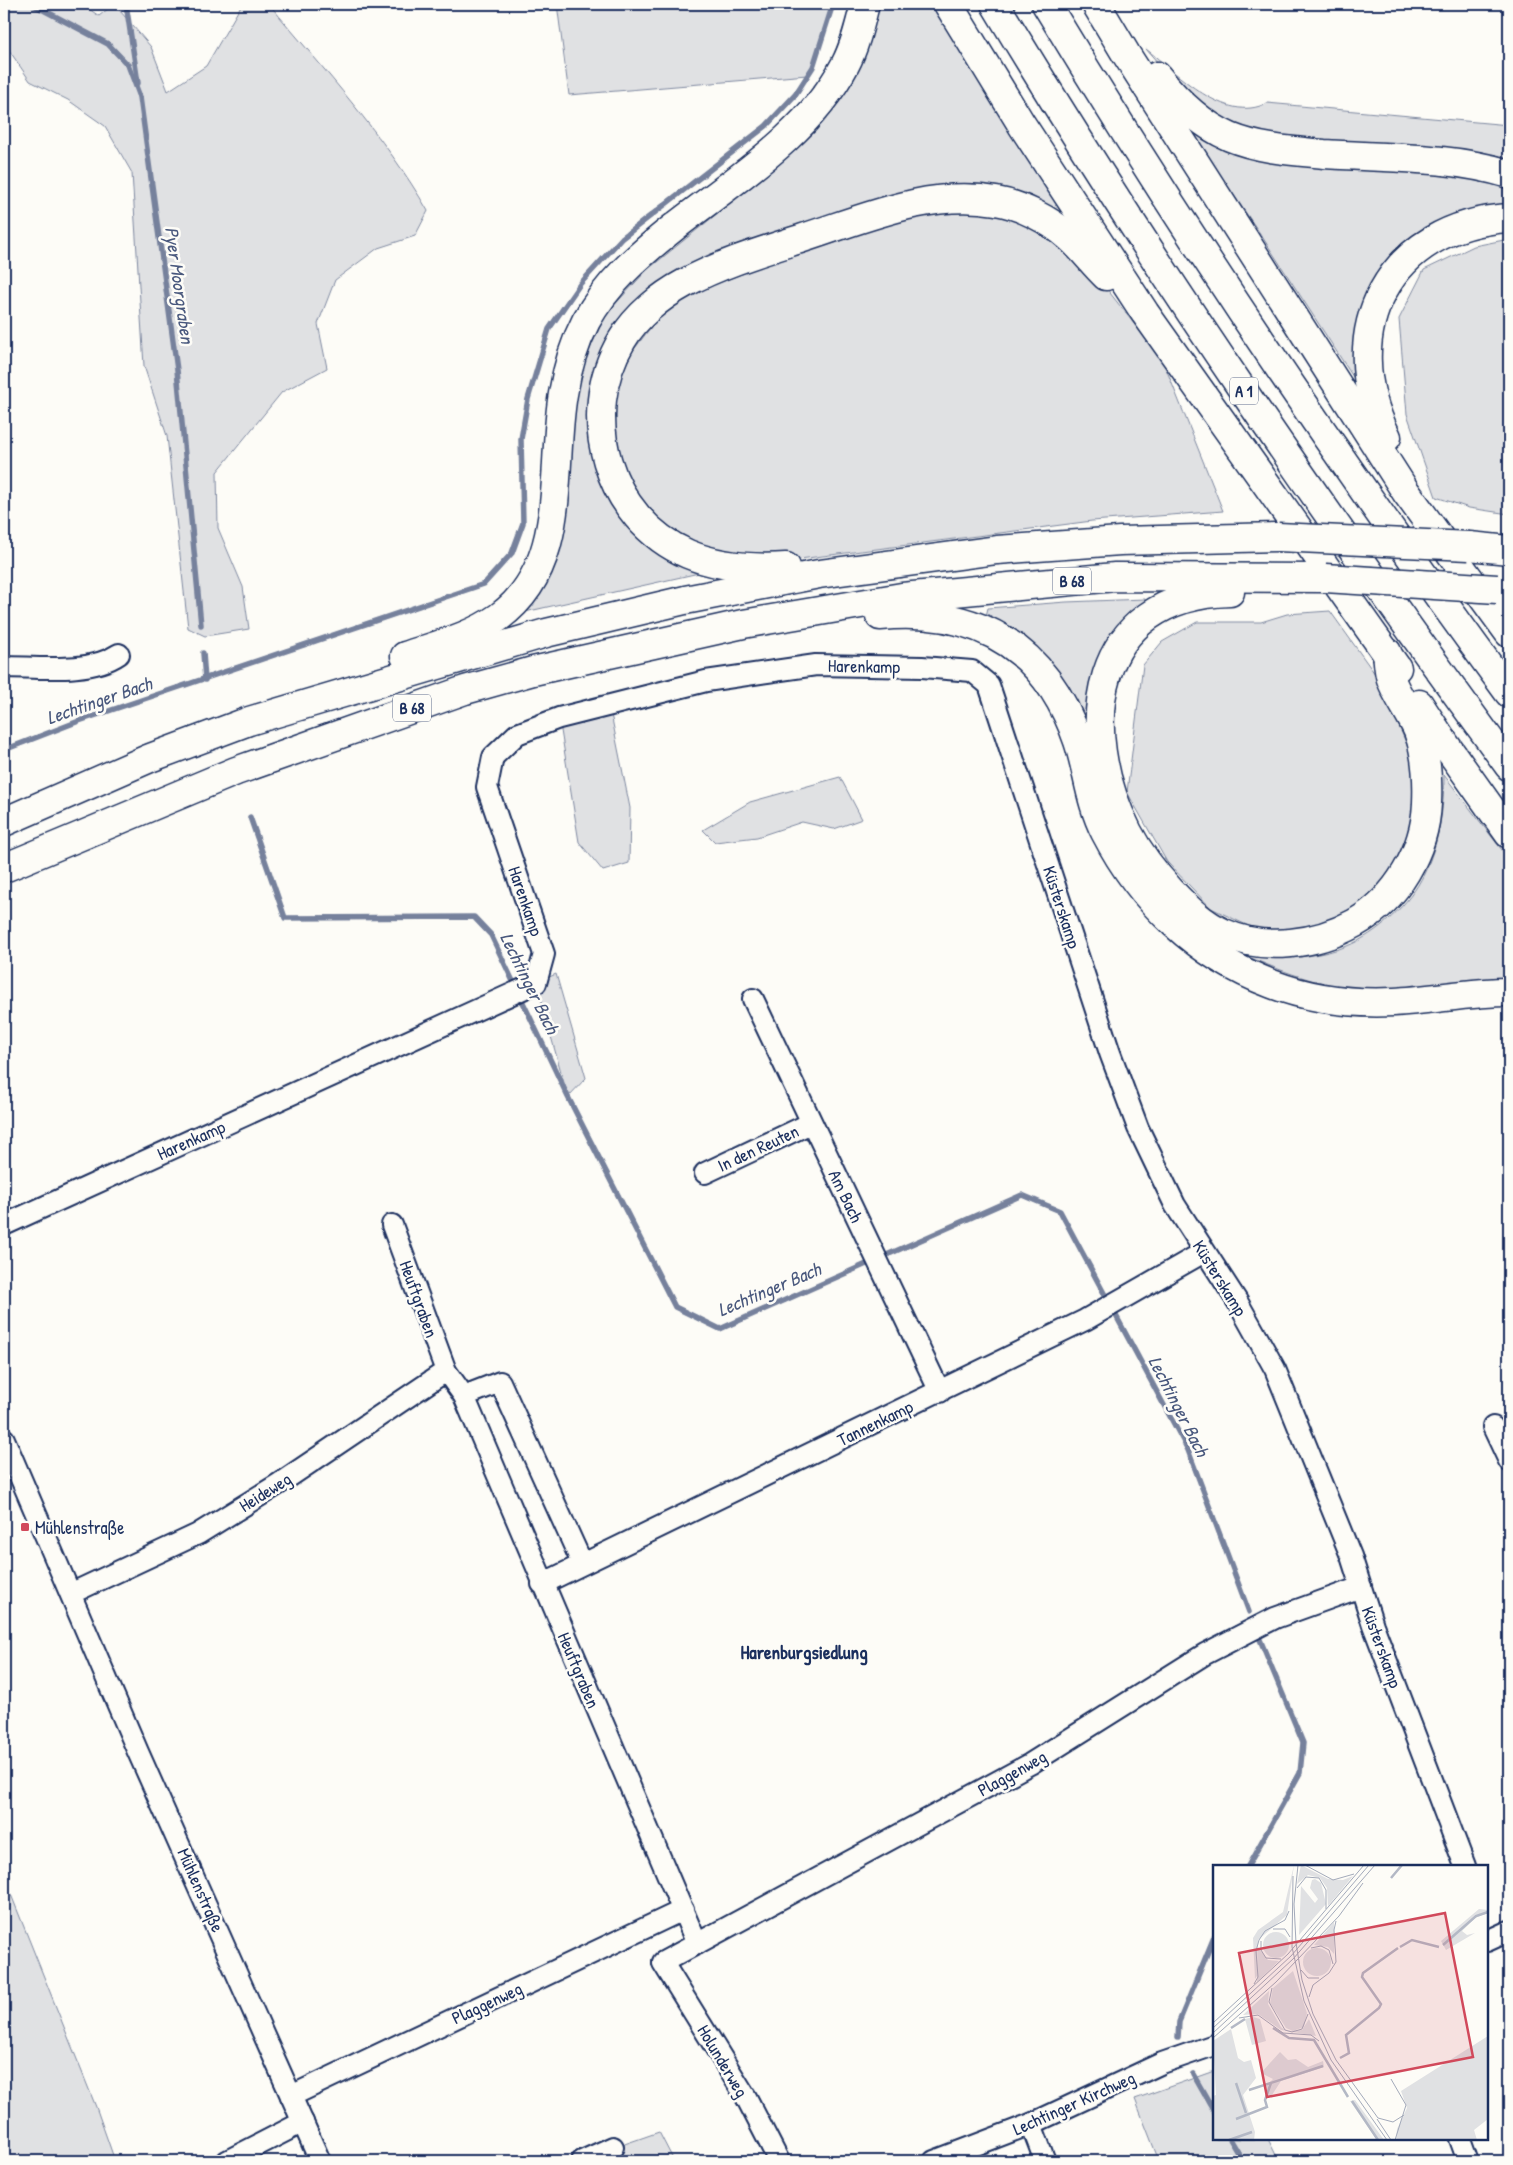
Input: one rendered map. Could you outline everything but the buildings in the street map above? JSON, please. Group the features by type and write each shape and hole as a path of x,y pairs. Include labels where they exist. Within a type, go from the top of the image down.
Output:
{"highway":[{"path":"250,721 273,701 478,630 501,616 523,592 540,565 550,532 556,498 562,396 571,357 586,321 610,285 639,255 770,151 808,117 828,92 846,64 858,34 865,4"},
{"path":"948,4 1022,125 1145,313 1387,652 1445,744 1509,834"},
{"name":"A 1","path":"995,4 1056,104 1232,374 1433,662 1509,766"},
{"name":"A 1","path":"1046,4 1162,190 1286,378 1509,693"},
{"path":"1096,4 1406,492 1509,633"},
{"path":"1126,54 1148,65 1178,102 1200,120 1229,136 1262,146 1297,152 1457,163 1509,174"},
{"path":"819,574 788,567 755,569 724,564 688,554 658,536 633,512 615,486 604,453 600,414 606,376 622,340 646,310 684,284 730,262 907,204 958,198 997,201 1034,214 1068,236 1097,268 1145,313"},
{"path":"1406,492 1404,470 1375,414 1368,386 1365,360 1367,331 1376,303 1388,282 1404,262 1431,241 1463,225 1509,218"},
{"name":"B 68","path":"4,822 150,758 250,721 546,632 685,600 819,574 997,550 1120,541 1278,537 1469,546 1509,550"},
{"name":"B 68","path":"4,868 236,771 465,690 533,671 734,626 902,596 1116,577 1317,578 1503,590"},
{"path":"1317,578 1289,591 1205,593 1173,601 1141,619 1120,645 1105,675 1099,707 1101,743 1111,788 1128,833 1159,878 1190,912 1224,933 1262,944 1303,942 1338,932 1366,916 1394,888 1409,868 1422,838 1427,804 1426,771 1419,734 1391,680 1387,652"},
{"path":"838,608 866,618 907,614 948,617 987,630 1026,655 1047,678 1067,712 1079,743 1090,795 1104,830 1127,870 1150,901 1185,935 1228,964 1272,984 1318,998 1360,1002 1394,1002 1482,992 1509,992"}],"street":[{"path":"4,667 91,666 107,662 119,654"},
{"name":"Harenkamp","path":"4,1226 536,983 544,954 487,787 493,757 517,734 576,713 706,681 816,665 922,667 972,671 989,685"},
{"name":"Küsterskamp","path":"989,685 1110,1053 1138,1128 1174,1205 1237,1301 1275,1369 1347,1547 1373,1625 1465,1865"},
{"name":"Am Bach","path":"753,999 940,1392"},
{"name":"In den Reuten","path":"705,1172 811,1123"},
{"name":"Heuftgraben","path":"392,1226 446,1371 464,1396 542,1584 697,1944"},
{"name":"Tannenkamp","path":"542,1584 1085,1320 1204,1252"},
{"name":"Heideweg","path":"72,1593 198,1534 277,1485 446,1371"},
{"path":"464,1396 500,1382 582,1563"},
{"path":"1493,1427 1509,1461"},
{"name":"Mühlenstraße","path":"4,1439 72,1593 138,1752 320,2161"},
{"name":"Plaggenweg","path":"663,1962 1030,1764 1205,1654 1275,1618 1361,1587"},
{"name":"Plaggenweg","path":"291,2096 683,1910"},
{"name":"Holunderweg","path":"663,1962 746,2097 779,2161"},
{"name":"Lechtinger Kirchweg","path":"934,2161 1031,2124 1162,2062 1213,2045"},
{"path":"227,2161 303,2122"},
{"path":"1031,2124 1045,2161"},
{"path":"1460,2140 1468,2161"},
{"path":"582,2161 613,2148"}],"shaded area":[{"path":"4,4 82,4 99,16 114,4 151,47 168,91 206,66 242,4 269,4 373,130 411,183 428,211 415,236 378,248 335,280 318,324 327,368 282,392 217,472 218,528 243,587 249,629 205,636 188,628 167,436 144,366 132,173 105,126 68,100 30,81 9,50"},
{"path":"557,4 833,4 813,67 807,75 569,95"},
{"path":"877,4 932,4 1069,221 981,189 747,247 607,351 607,485 708,571 516,614 559,551 568,511 575,388 588,353 606,314 647,270 780,163 816,131 840,100 858,68"},
{"path":"1146,49 1202,93 1218,102 1235,107 1251,108 1267,103 1509,125 1509,166 1302,143 1230,127 1183,92"},
{"path":"1184,122 1474,177 1509,188 1509,208 1406,249 1357,383 1261,235"},
{"path":"990,208 1039,225 1089,266 1163,361 1223,511 1092,521 769,563 675,541 636,504 619,463 612,426 614,391 632,352 657,319 695,292 809,248 940,209"},
{"path":"1509,239 1509,514 1469,508 1436,497 1407,414 1399,319 1424,270 1474,246"},
{"path":"1145,599 1145,606 1132,615 1094,758 1063,681 1031,642 986,616 988,608 1066,602"},
{"path":"1330,611 1380,681 1414,762 1412,820 1396,868 1353,912 1307,929 1259,931 1211,908 1167,862 1127,792 1143,665 1162,642 1197,622 1261,622 1287,614"},
{"path":"609,704 630,808 629,863 603,871 579,842 559,718"},
{"path":"1444,775 1509,859 1509,980 1415,988 1360,989 1326,984 1309,979 1276,968 1228,948 1260,958 1307,956 1347,946 1381,926 1401,907 1424,874 1440,826"},
{"path":"840,777 862,819 834,829 802,822 757,837 715,842 703,830 750,802"},
{"path":"556,974 586,1078 568,1097 536,983"},
{"path":"4,1877 96,2107 115,2161 4,2161"},
{"path":"1213,2071 1213,2140 1268,2140 1279,2161 1159,2161 1135,2099"},
{"path":"659,2132 674,2161 621,2161 613,2148"}],"waterway":[{"name":"Pyer Moorgraben","path":"32,4 108,44 128,65 140,97 177,370 201,625"},
{"path":"126,4 138,83"},
{"path":"4,750 79,721 484,584 512,553 523,523 521,439 528,399 549,329 580,284 622,238 766,126 795,95 813,67 833,4"},
{"name":"Pyer Moorgraben","path":"203,653 205,680"},
{"name":"Lechtinger Bach","path":"250,817 285,918 474,917 491,935 568,1097 675,1307 720,1329 1022,1195 1060,1211 1188,1450 1249,1612"},
{"name":"Lechtinger Bach","path":"1249,1865 1300,1773 1303,1743 1259,1637"},
{"name":"Lechtinger Bach","path":"1178,2037 1179,2022 1213,1939"},
{"name":"Lechtinger Bach","path":"1193,2074 1213,2109"},
{"name":"Lechtinger Bach","path":"1231,2140 1243,2161"}],"place":[{"name":"Mühlenstraße","path":"25,1527"}],"district":[{"name":"Harenburgsiedlung","path":"804,1652"}]}
